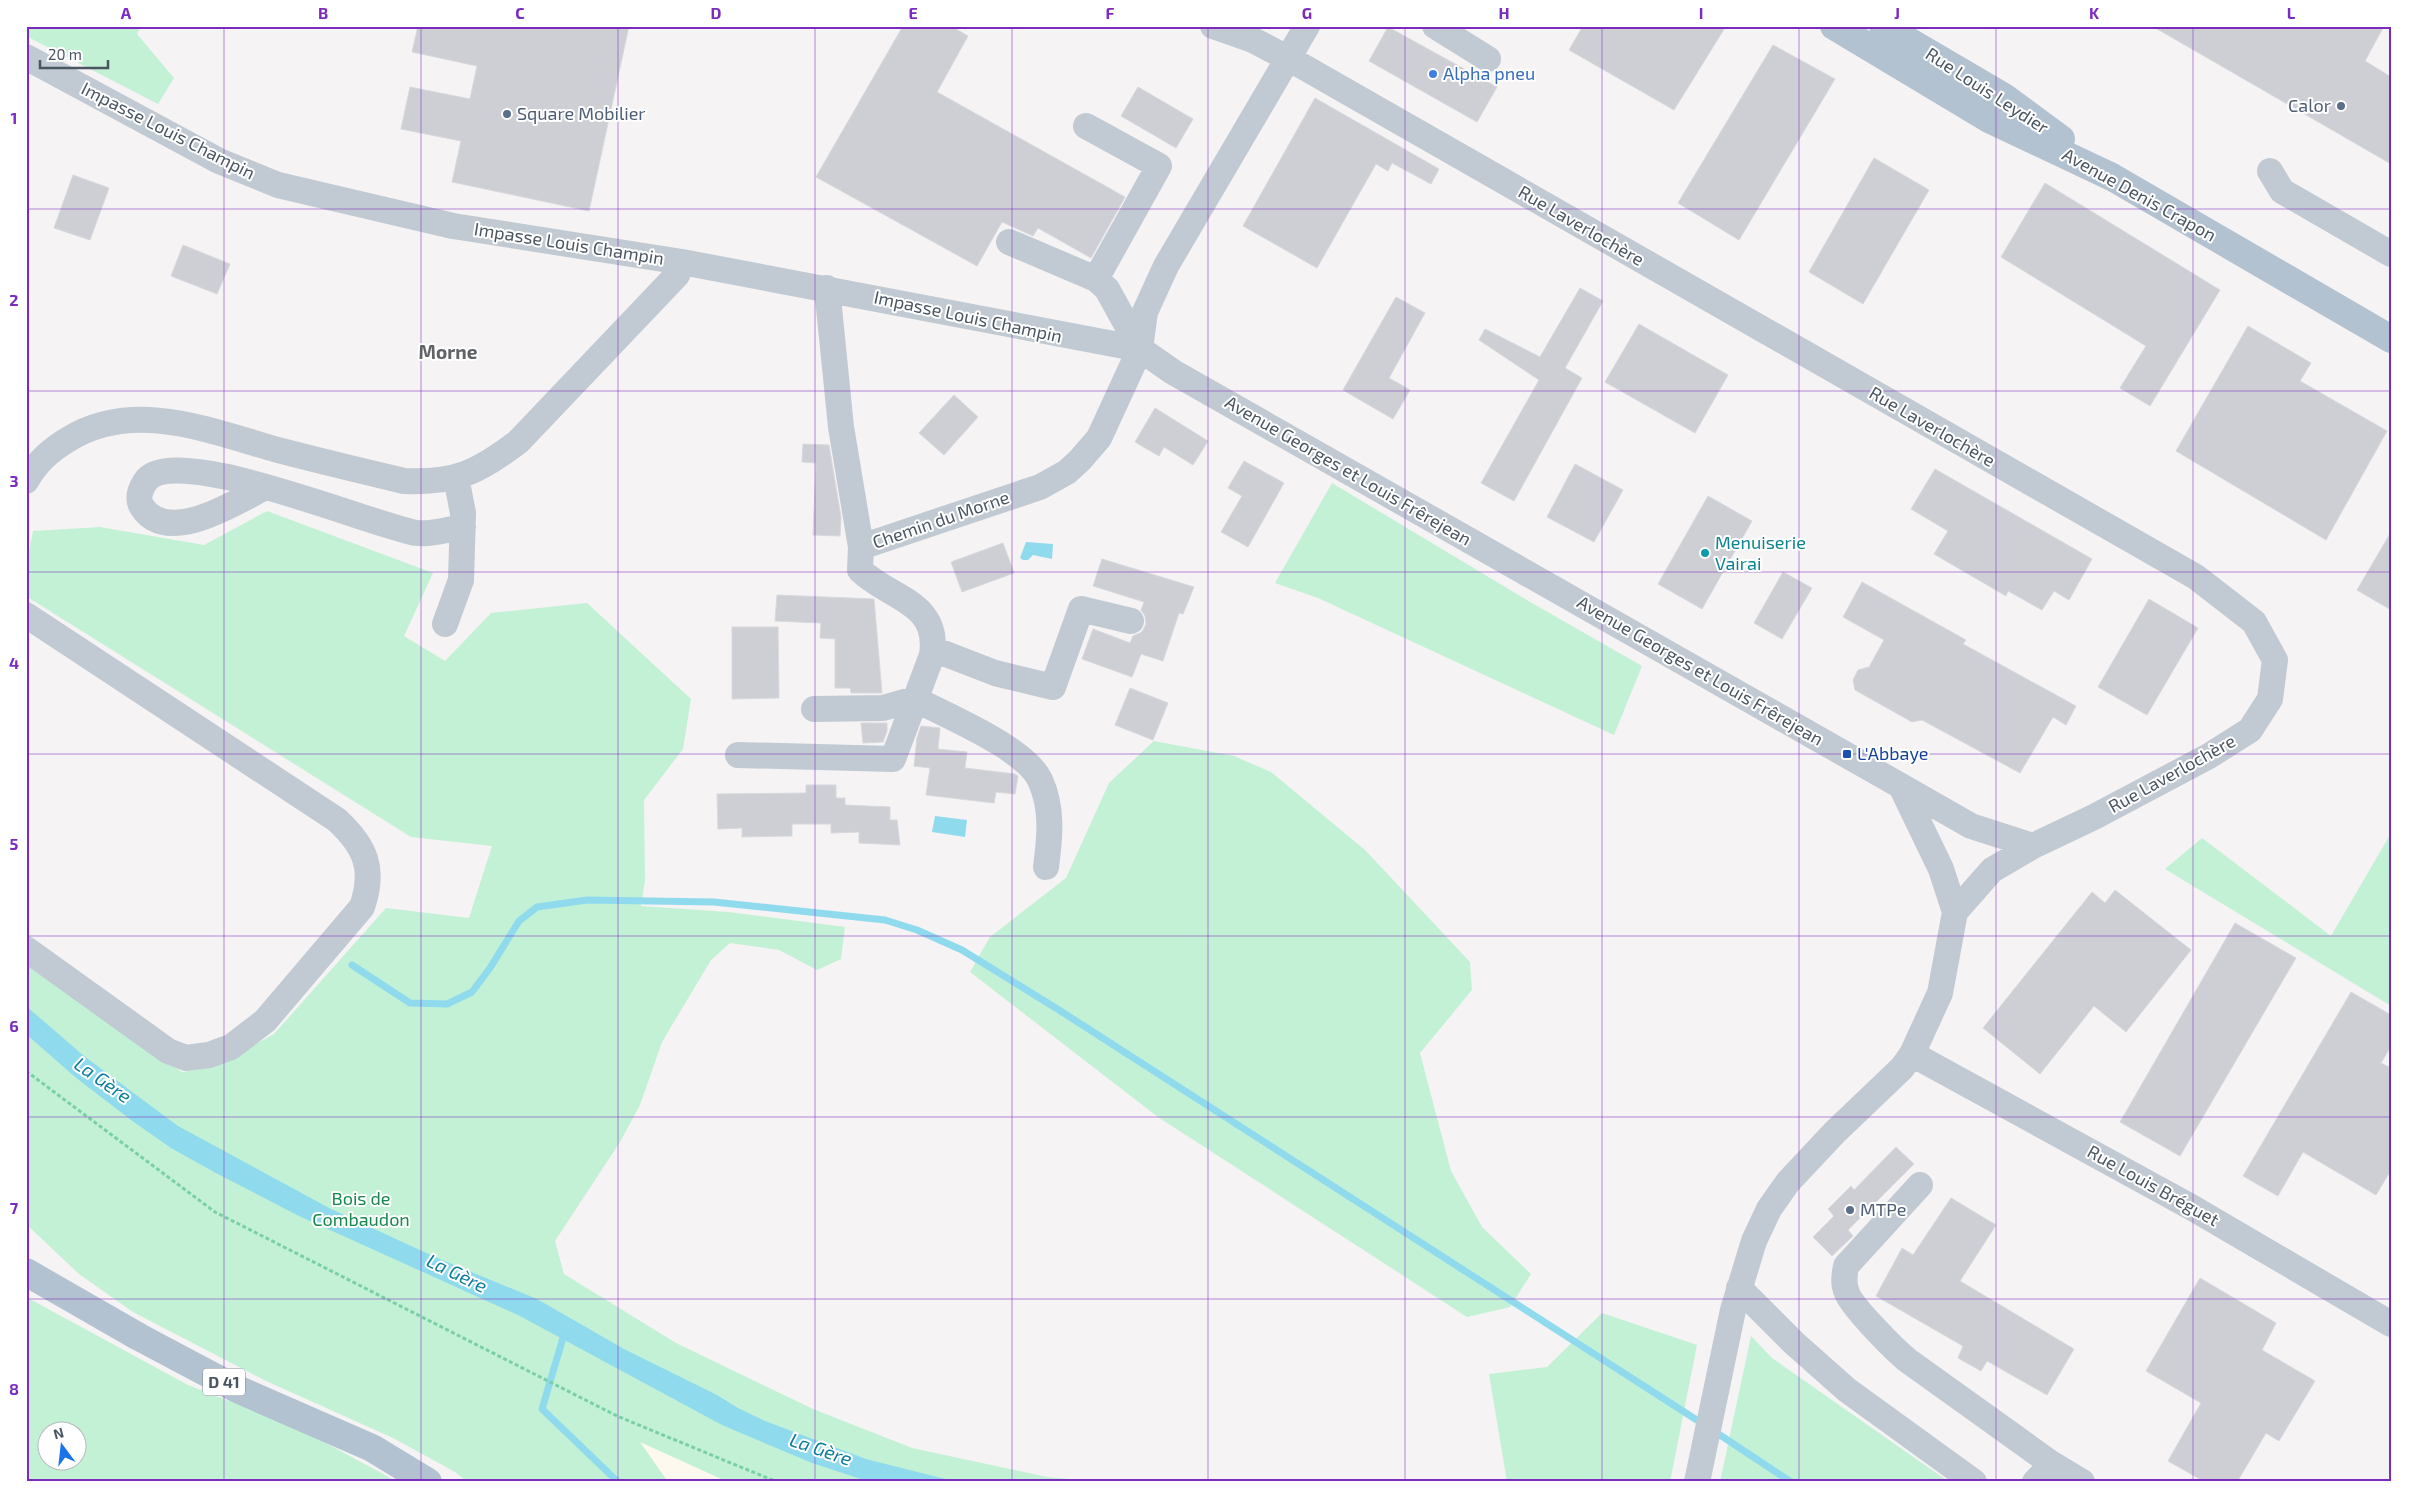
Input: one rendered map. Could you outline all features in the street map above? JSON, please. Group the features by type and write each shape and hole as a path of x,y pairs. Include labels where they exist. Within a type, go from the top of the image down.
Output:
{"main road":[{"name":"Avenue Denis Crapon","path":"1834,26 1989,119 2112,177 2391,339"},
{"name":"Rue Louis Leydier","path":"1883,26 2004,97 2112,177"},
{"name":"D 41","path":"26,1272 139,1337 237,1389 372,1448 428,1482"}],"street":[{"name":"Rue Laverlochère","path":"1213,26 1229,30 1288,58 2196,577 2254,622 2274,660 2270,699 2250,730 2209,756 2094,817 2033,846 1992,870 1955,912"},
{"path":"1140,349 1145,312 1166,266 1307,26"},
{"path":"1435,26 1488,59"},
{"name":"Impasse Louis Champin","path":"26,57 219,161 278,184 453,226 682,262 827,288 1070,338 1140,349"},
{"path":"1086,126 1159,166 1096,279"},
{"path":"2270,171 2282,191 2391,254"},
{"path":"1009,242 1096,279 1107,289 1140,349"},
{"path":"26,481 33,468 51,449 77,434 106,422 140,418 180,423 404,481 436,482 469,474 492,462 518,442 677,275 682,262"},
{"path":"827,288 841,426 861,547"},
{"name":"Chemin du Morne","path":"738,755 893,758 933,649 934,639 928,619 897,594 869,579 860,570 861,547 1040,487 1067,472 1099,438 1140,349"},
{"name":"Avenue Georges et Louis Frêrejean","path":"1140,349 1173,372 1901,786"},
{"path":"446,624 461,580 463,513 456,477"},
{"path":"264,487 418,533 463,528"},
{"path":"933,649 995,673 1053,687 1081,609 1131,621"},
{"path":"26,615 338,820 355,837 364,853 369,886 362,907 265,1021 231,1046 209,1055 186,1058 168,1051 26,949"},
{"path":"814,710 883,708 915,699 994,740 1033,768 1040,780 1048,804 1051,830 1046,867"},
{"path":"1901,786 1972,826 2033,846"},
{"path":"1696,1482 1739,1288 1754,1241 1765,1217 1788,1182 1835,1132 1902,1068 1912,1054 1940,993 1955,912 1941,869 1901,786"},
{"name":"Rue Louis Bréguet","path":"1912,1054 2191,1207 2391,1324"},
{"path":"1920,1185 1846,1266 1843,1278 1847,1295 1891,1347 2044,1473 2082,1482"},
{"path":"1739,1288 1794,1343 1846,1390 1974,1482"}],"path":[{"path":"26,1071 215,1212 617,1416 778,1482"}],"shaded area":[{"path":"639,1441 728,1482 668,1482"}],"green space":[{"path":"26,26 141,26 137,34 174,78 158,104 26,36"},
{"path":"1332,483 1532,603 1642,666 1614,735 1318,598 1275,583"},
{"name":"Bois de Combaudon","path":"267,511 433,573 404,636 445,661 491,613 587,603 691,699 683,749 644,800 645,880 641,906 728,912 845,927 841,959 817,970 779,950 730,943 711,960 662,1042 640,1105 620,1142 555,1241 564,1274 676,1343 813,1409 912,1448 1047,1477 1100,1482 728,1482 640,1442 668,1482 467,1482 455,1472 393,1438 264,1380 133,1312 79,1274 26,1224 26,965 182,1072 214,1067 274,1034 386,908 469,918 492,846 411,837 29,598 27,562 33,531 100,527 204,545"},
{"path":"1154,741 1234,756 1271,772 1365,850 1470,962 1472,990 1420,1053 1451,1171 1482,1227 1531,1274 1510,1307 1467,1317 1158,1117 970,972 990,937 1066,878 1109,783"},
{"path":"2391,833 2391,1006 2165,869 2202,838 2331,936"},
{"path":"26,1297 188,1385 296,1427 398,1482 26,1482"},
{"path":"1602,1313 1697,1345 1670,1482 1507,1482 1489,1374 1547,1367"},
{"path":"1751,1336 1772,1358 1949,1482 1720,1482"}],"water":[{"path":"1026,542 1053,544 1052,559 1033,555 1028,560 1023,560 1020,558"},
{"path":"935,816 967,820 965,837 932,832"},
{"name":"La Gère","path":"26,1006 84,1056 178,1126 331,1209 435,1257 537,1299 624,1349 765,1421 866,1459 957,1482 870,1482 812,1463 722,1425 518,1315 299,1216 171,1148 75,1077 26,1034"}],"building":[{"name":"Square Mobilier","path":"418,26 629,26 589,211 452,182 461,141 401,129 410,87 470,99 477,66 412,52"},
{"path":"903,26 951,26 968,36 937,92 1125,197 1091,258 1038,228 1033,236 1002,222 977,266 816,177"},
{"path":"1583,26 1726,26 1674,110 1569,50"},
{"name":"Calor","path":"2152,26 2384,26 2365,61 2391,77 2391,164"},
{"name":"Alpha pneu","path":"1388,27 1497,87 1477,122 1369,61"},
{"path":"1773,45 1835,79 1739,240 1678,203"},
{"path":"1138,87 1193,119 1176,148 1121,116"},
{"path":"1315,98 1439,169 1431,184 1392,163 1388,171 1376,164 1317,268 1243,226"},
{"path":"1874,158 1929,190 1863,304 1809,272"},
{"path":"73,175 109,188 90,240 54,228"},
{"path":"2045,183 2220,290 2150,406 2120,388 2146,346 2001,257"},
{"path":"183,245 230,264 217,294 171,276"},
{"path":"1580,288 1603,301 1565,368 1582,378 1514,501 1481,483 1539,380 1479,340 1485,329 1540,357"},
{"path":"1396,297 1425,313 1389,378 1410,390 1393,419 1343,390"},
{"path":"1639,324 1728,375 1695,433 1605,382"},
{"path":"2248,326 2311,363 2300,381 2387,431 2326,540 2176,451"},
{"path":"954,395 978,417 944,455 919,433"},
{"path":"1155,408 1208,441 1193,465 1164,447 1159,456 1135,442"},
{"path":"803,444 829,445 841,517 840,536 813,535 816,463 802,462"},
{"path":"1244,461 1284,483 1248,547 1221,532 1242,496 1228,488"},
{"path":"1575,464 1623,490 1594,542 1547,517"},
{"path":"1935,469 2092,559 2069,600 2054,591 2042,610 2008,591 2006,596 1934,554 1948,531 1911,509"},
{"name":"Menuiserie Vairai","path":"1708,496 1752,521 1702,609 1658,584"},
{"path":"2391,532 2391,610 2357,590"},
{"path":"1003,543 1014,573 962,592 951,562"},
{"path":"1102,559 1194,587 1183,614 1179,613 1163,661 1141,654 1132,677 1082,659 1093,629 1130,643 1133,636 1142,632 1146,624 1145,616 1141,610 1144,602 1093,586"},
{"name":"Menuiserie Vairai","path":"1783,572 1812,588 1782,639 1754,623"},
{"path":"1862,582 1966,640 1963,644 2076,706 2066,725 2053,717 2020,773 1922,720 1912,722 1855,690 1853,680 1858,670 1869,667 1884,640 1843,617"},
{"path":"777,595 874,599 882,693 851,693 850,688 835,688 835,639 820,638 821,623 775,621"},
{"path":"2149,599 2198,628 2147,715 2098,687"},
{"path":"732,627 778,627 779,698 732,699"},
{"path":"1130,688 1168,703 1153,740 1115,725"},
{"path":"861,723 887,723 887,731 883,742 863,743"},
{"path":"921,726 940,728 938,749 967,752 965,768 1015,774 1018,776 1015,794 996,792 994,803 926,795 930,768 914,766 917,738"},
{"path":"806,785 836,785 836,798 845,798 845,805 890,807 890,820 897,820 900,845 859,843 859,832 831,833 831,824 792,824 792,836 742,837 742,828 718,829 717,794 806,793"},
{"path":"2115,890 2191,950 2126,1032 2094,1006 2040,1074 1983,1028 2092,892 2105,903"},
{"path":"2235,923 2296,958 2180,1156 2120,1122"},
{"path":"2351,992 2391,1015 2391,1046 2381,1063 2391,1068 2391,1170 2376,1195 2303,1152 2278,1196 2243,1176"},
{"path":"1896,1147 1914,1164 1848,1230 1853,1236 1832,1256 1813,1237 1834,1216 1828,1209 1851,1186 1854,1190"},
{"path":"1951,1198 1996,1225 1960,1281 2074,1349 2047,1395 1987,1361 1981,1371 1958,1358 1963,1346 1876,1296 1902,1248 1913,1255"},
{"path":"2200,1278 2276,1323 2262,1350 2315,1381 2279,1441 2266,1433 2237,1482 2205,1482 2168,1461 2201,1403 2146,1371"}],"waterway":[{"path":"352,965 410,1003 447,1004 472,992 490,968 519,921 537,907 587,900 714,902 885,920 917,930 962,950 1059,1010 1703,1424"},
{"path":"565,1331 542,1409 618,1482"},
{"path":"1714,1431 1791,1482"}],"place":[{"name":"Alpha pneu","path":"1433,74"},
{"name":"Calor","path":"2341,106"},
{"name":"Square Mobilier","path":"507,114"},
{"name":"Menuiserie Vairai","path":"1705,553"},
{"name":"L'Abbaye","path":"1847,754"},
{"name":"MTPe","path":"1850,1210"}],"district":[{"name":"Morne","path":"448,352"}]}
